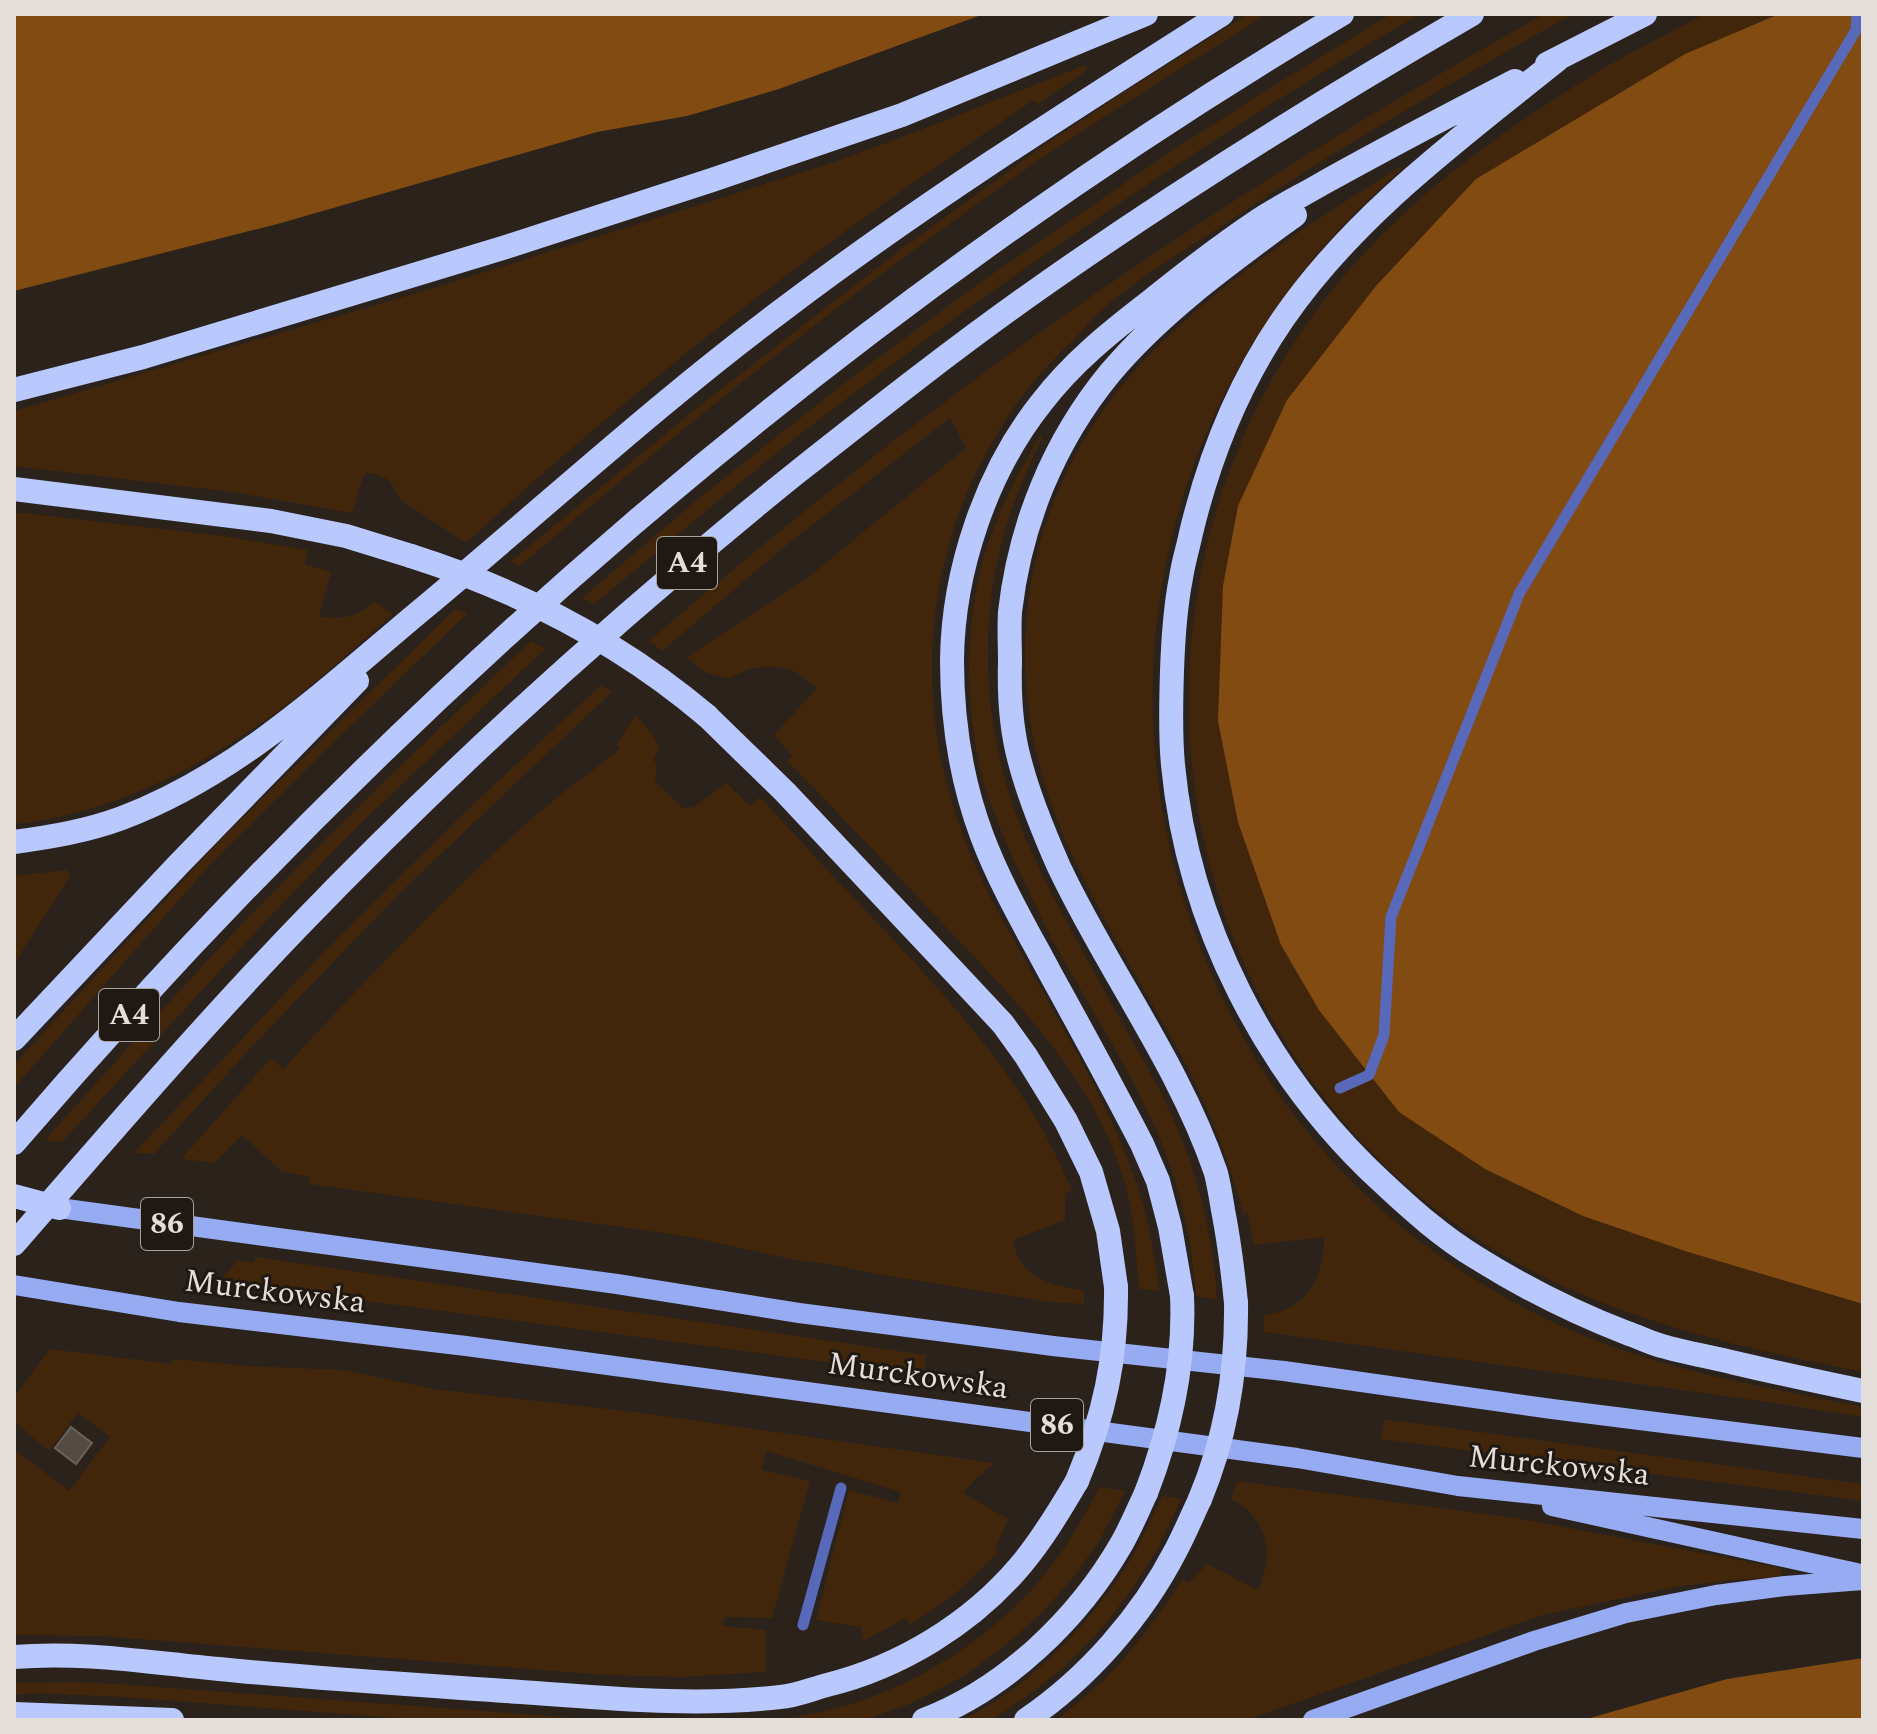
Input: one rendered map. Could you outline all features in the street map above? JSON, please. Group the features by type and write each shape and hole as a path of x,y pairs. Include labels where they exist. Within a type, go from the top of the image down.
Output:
{"highway":[{"path":"14,390 143,357 461,261 712,180 902,115 1146,14"},
{"path":"14,842 69,834 122,818 185,790 277,730 784,308 936,200 1222,14"},
{"name":"A4","path":"14,1143 245,887 377,756 490,649 684,480 927,289 1086,177 1342,14"},
{"name":"A4","path":"14,1244 188,1044 342,883 535,697 735,522 842,436 1067,269 1248,148 1472,14"},
{"path":"924,1720 970,1697 1013,1669 1067,1619 1104,1571 1123,1541 1146,1493 1166,1430 1182,1338 1182,1296 1158,1181 1142,1144 1007,894 982,836 961,759 952,685 953,630 960,580 970,541 1000,468 1041,403 1095,345 1193,267 1261,219 1391,145 1645,14"},
{"path":"1561,57 1437,157 1345,244 1283,319 1227,421 1206,475 1180,580 1171,708 1173,762 1185,833 1204,908 1230,975 1254,1021 1302,1094 1339,1139 1409,1209 1473,1256 1529,1289 1597,1322 1660,1346 1863,1391"},
{"path":"1026,1720 1072,1684 1117,1638 1151,1592 1176,1550 1200,1499 1217,1452 1228,1404 1236,1303 1217,1177 1196,1121 1060,867 1019,761 1009,681 1010,616 1026,530 1058,450 1111,372 1148,333 1194,292 1391,145"},
{"path":"14,489 271,521 346,536 490,584 571,624 651,672 707,716 785,792 1003,1024 1066,1121 1091,1172 1108,1231 1116,1287 1116,1325 1109,1383 1091,1447 1077,1481 1039,1541 1021,1566 970,1614 892,1662 852,1679 783,1697 696,1702 257,1673 109,1659 35,1655 14,1657"},
{"path":"14,1039 177,866 445,591"},
{"path":"14,1196 59,1208"},
{"path":"14,1714 172,1720"}],"main road":[{"name":"Murckowska","path":"59,1208 602,1282 831,1318 1284,1371 1863,1448"},
{"name":"Murckowska","path":"14,1285 179,1312 466,1346 1297,1458 1458,1486 1863,1529"},
{"path":"1458,1486 1863,1577"},
{"path":"1313,1720 1534,1641 1626,1613 1716,1595 1863,1577"}],"shaded area":[{"path":"14,14 984,14 779,89 687,116 597,132 281,223 14,291"},
{"path":"1248,14 1267,14 1082,131 957,219 766,363 520,566 510,562 703,403 904,247 1046,144"},
{"path":"1391,14 1420,14 1120,202 975,304 802,433 594,604 582,598 703,495 852,377 978,284 1173,150"},
{"path":"1544,14 1573,14 1313,167 1159,267 1094,317 1017,403 987,452 963,503 946,556 936,611 932,666 935,722 945,778 962,833 980,876 1096,1088 1135,1179 1150,1234 1159,1291 1139,1289 1132,1220 1124,1180 1093,1107 1072,1074 1024,1011 787,761 792,756 774,735 817,688 794,671 775,667 751,669 729,679 704,672 687,657 806,579 966,448 950,418 789,543 662,651 649,641 847,477 1053,323 1294,162"},
{"path":"1705,14 1779,14 1685,54 1476,179 1688,1252 1863,1304 1863,1372 1708,1337 1608,1305 1560,1285 1467,1232 1363,1143 1283,1037 1227,919 1196,793 1190,663 1210,534 1256,409 1329,294 1390,227 1458,167 1532,114 1609,65"},
{"path":"1779,14 1863,14 1863,1304 1688,1252 1583,1216 1485,1169 1399,1112 1319,1010 1281,945 1238,822 1218,721 1223,586 1238,506 1287,400 1376,286 1476,179 1685,54"},
{"path":"1085,65 1087,69 1083,73 1038,104 1034,100 959,150 741,310 601,423 466,543 402,501 389,480 372,473 366,473 363,477 352,513 232,492 14,466 14,411 427,290 832,163"},
{"path":"1400,167 1401,170 1319,252 1252,344 1203,443 1170,547 1154,656 1156,766 1177,877 1217,987 1256,1060 1305,1129 1361,1191 1449,1263 1526,1309 1609,1345 1693,1371 1863,1407 1863,1417 1264,1332 1264,1315 1292,1306 1302,1299 1317,1278 1324,1237 1254,1245 1248,1214 1243,1213 1205,1104 1080,871 1044,782 1029,715 1025,647 1031,581 1048,517 1076,455 1114,396 1189,317 1276,248"},
{"path":"1040,435 1042,438 1006,527 991,604 989,682 1000,760 1024,835 1054,898 1172,1115 1206,1219 1217,1300 1196,1296 1185,1221 1163,1147 1122,1061 1047,930 1003,835 981,772 970,692 973,609 989,540"},
{"path":"14,512 223,536 308,550 305,564 331,572 319,616 349,616 374,601 393,614 286,705 192,766 123,798 87,810 14,824"},
{"path":"455,609 468,613 208,867 14,1088 14,1065 217,843"},
{"path":"531,641 545,649 359,825 277,909 62,1142 45,1140 256,910"},
{"path":"601,685 612,692 403,890 259,1039 154,1154 134,1153 324,952 464,813"},
{"path":"636,715 660,747 653,760 657,764 655,782 683,808 694,807 726,783 750,806 760,797 930,980 985,1045 1034,1115 1072,1191 1065,1194 1065,1220 1013,1240 1017,1253 1023,1264 1038,1278 1084,1291 1084,1304 1051,1302 876,1274 695,1238 309,1184 309,1177 281,1171 242,1135 214,1163 181,1159 271,1058 283,1069 465,881 540,812 620,749 616,745"},
{"path":"68,870 70,876 14,964 14,876"},
{"path":"256,1257 926,1355 923,1375 291,1293 220,1281 238,1260 253,1263"},
{"path":"50,1349 172,1364 173,1359 344,1370 434,1389 642,1413 994,1463 963,1493 1008,1519 995,1549 999,1552 957,1592 910,1625 906,1618 863,1641 861,1627 816,1620 849,1490 898,1503 901,1492 766,1451 762,1470 810,1481 772,1618 724,1617 723,1626 766,1630 766,1672 682,1677 606,1675 101,1636 14,1635 14,1452 69,1491 110,1437 78,1413 49,1451 14,1421 14,1397"},
{"path":"1384,1419 1863,1484 1863,1501 1381,1439"},
{"path":"1237,1481 1516,1518 1776,1567 1782,1573 1777,1578 1675,1587 1543,1615 1247,1720 1057,1720 1123,1660 1183,1579 1189,1583 1207,1564 1258,1590 1266,1563 1266,1545 1256,1520 1239,1503 1231,1500"},
{"path":"1100,1487 1125,1491 1101,1538 1076,1574 1043,1612 962,1677 910,1704 864,1720 774,1720 847,1705 881,1693 947,1660 977,1639 1006,1615 1052,1565"},
{"path":"1162,1496 1181,1499 1158,1548 1101,1629 1065,1666 992,1720 962,1720 1011,1690 1077,1631 1129,1562"},
{"path":"1863,1658 1863,1720 1583,1720 1727,1679"},
{"path":"75,1682 603,1720 421,1720 123,1697 14,1695 14,1683"}],"building":[{"path":"71,1427 92,1443 76,1464 55,1448"}],"waterway":[{"path":"1340,1088 1369,1075 1384,1035 1391,917 1519,594 1856,30 1857,14"},
{"path":"803,1625 841,1488"}]}
